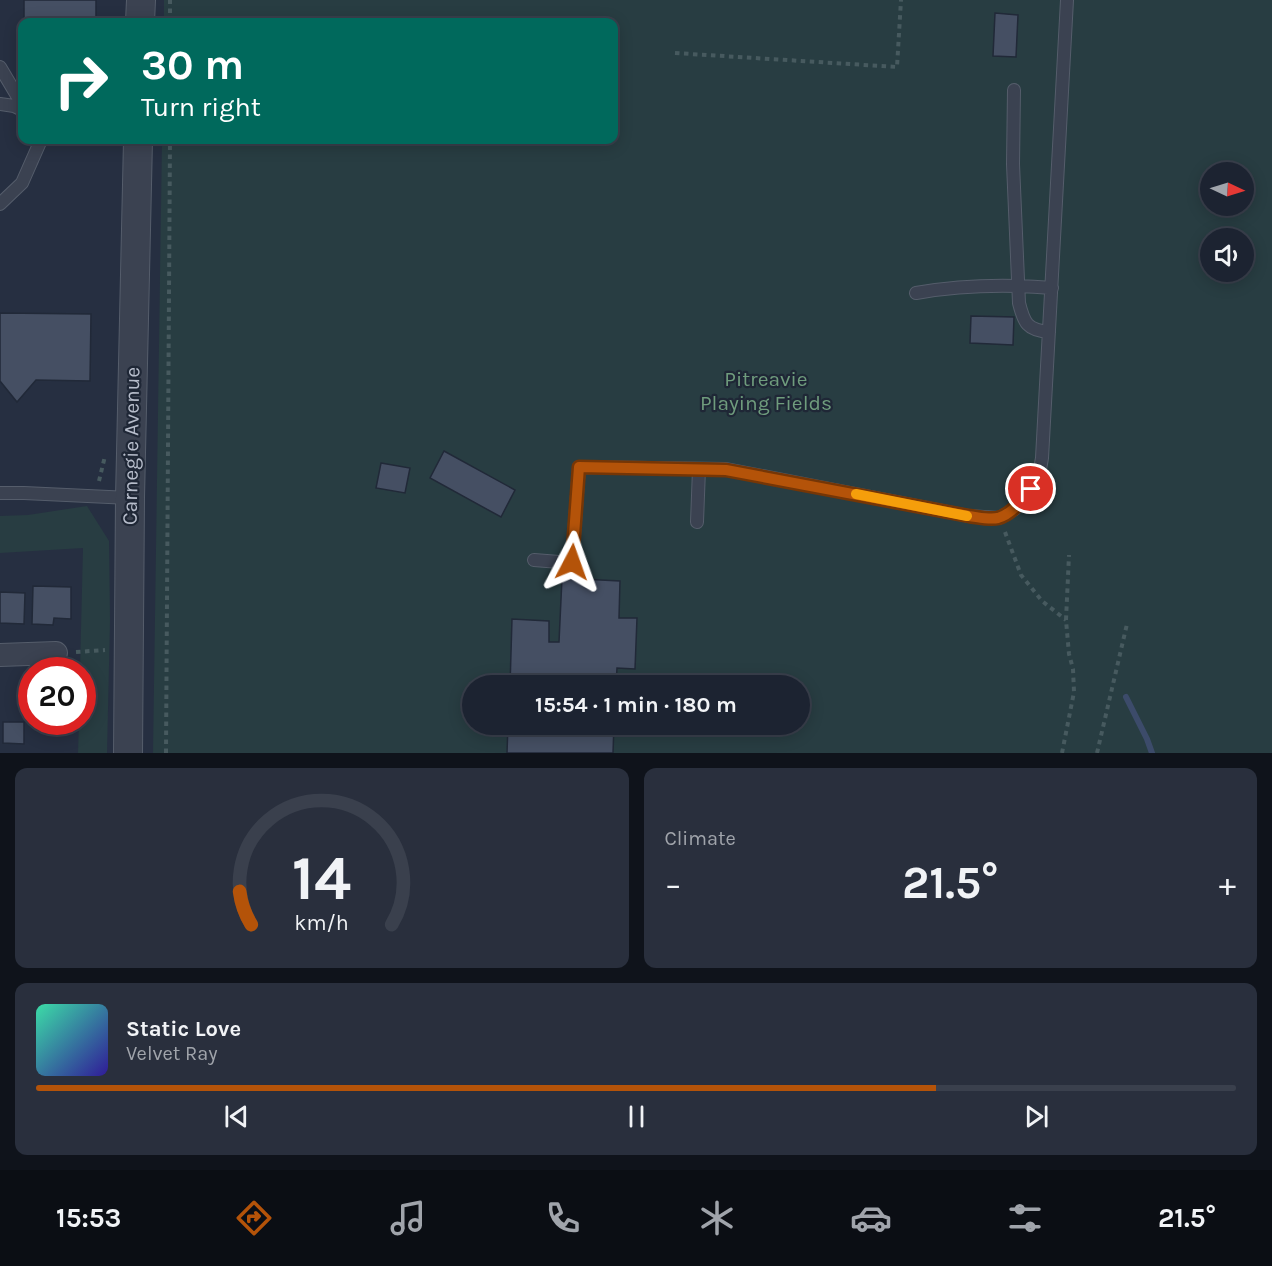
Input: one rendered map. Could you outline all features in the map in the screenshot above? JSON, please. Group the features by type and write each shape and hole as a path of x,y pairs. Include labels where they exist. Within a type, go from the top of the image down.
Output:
{"street":[{"path":"140,18 141,0"},
{"name":"Carnegie Avenue","path":"128,753 130,498 138,144"},
{"path":"0,655 56,653"}],"lane":[{"path":"534,560 572,562 579,467 726,470 969,516 999,518 1014,508 1031,489 1039,475 1042,458 1067,0"},
{"path":"0,67 18,97"},
{"path":"1014,90 1013,164 1019,303 1027,324 1033,329 1049,332"},
{"path":"0,104 18,108"},
{"path":"0,204 22,183 38,144"},
{"path":"916,293 967,286 1017,285 1052,288"},
{"path":"697,522 699,469"},
{"path":"0,493 130,498"}],"path":[{"path":"170,0 170,18"},
{"path":"675,53 897,67 901,0"},
{"path":"166,753 170,144"},
{"path":"999,518 1021,575 1042,601 1066,620"},
{"path":"1062,753 1074,692 1066,620 1069,555"},
{"path":"1097,753 1127,624"},
{"path":"56,653 115,650"}],"green space":[{"name":"Pitreavie Playing Fields","path":"164,0 1272,0 1272,753 153,753 162,144 618,144 618,18 164,18"},
{"path":"87,506 109,541 107,753 78,753 79,735 96,735 96,657 80,657 83,548 0,553 0,516 28,515"}],"building":[{"path":"24,0 96,0 96,18 24,18"},
{"path":"995,13 1018,15 1016,57 993,56"},
{"path":"0,313 91,314 90,381 36,380 17,402 0,381"},
{"path":"971,316 1014,317 1013,345 970,343"},
{"path":"444,451 515,490 501,517 430,478"},
{"path":"381,463 410,468 405,493 376,488"},
{"path":"562,578 620,581 619,618 637,618 635,669 617,668 617,675 510,675 512,619 549,621 549,642 559,642"},
{"path":"33,586 71,587 71,619 54,618 53,625 32,624"},
{"path":"0,592 25,593 24,624 0,623"},
{"path":"3,722 18,722 18,735 24,735 24,744 3,743"},
{"path":"508,735 614,735 613,753 507,753"}],"waterway":[{"path":"1126,697 1152,753"}],"slow traffic":[{"path":"856,494 967,516"}],"route":[{"path":"572,562 579,467 726,470 987,518 999,518 1014,508 1031,489"}]}
